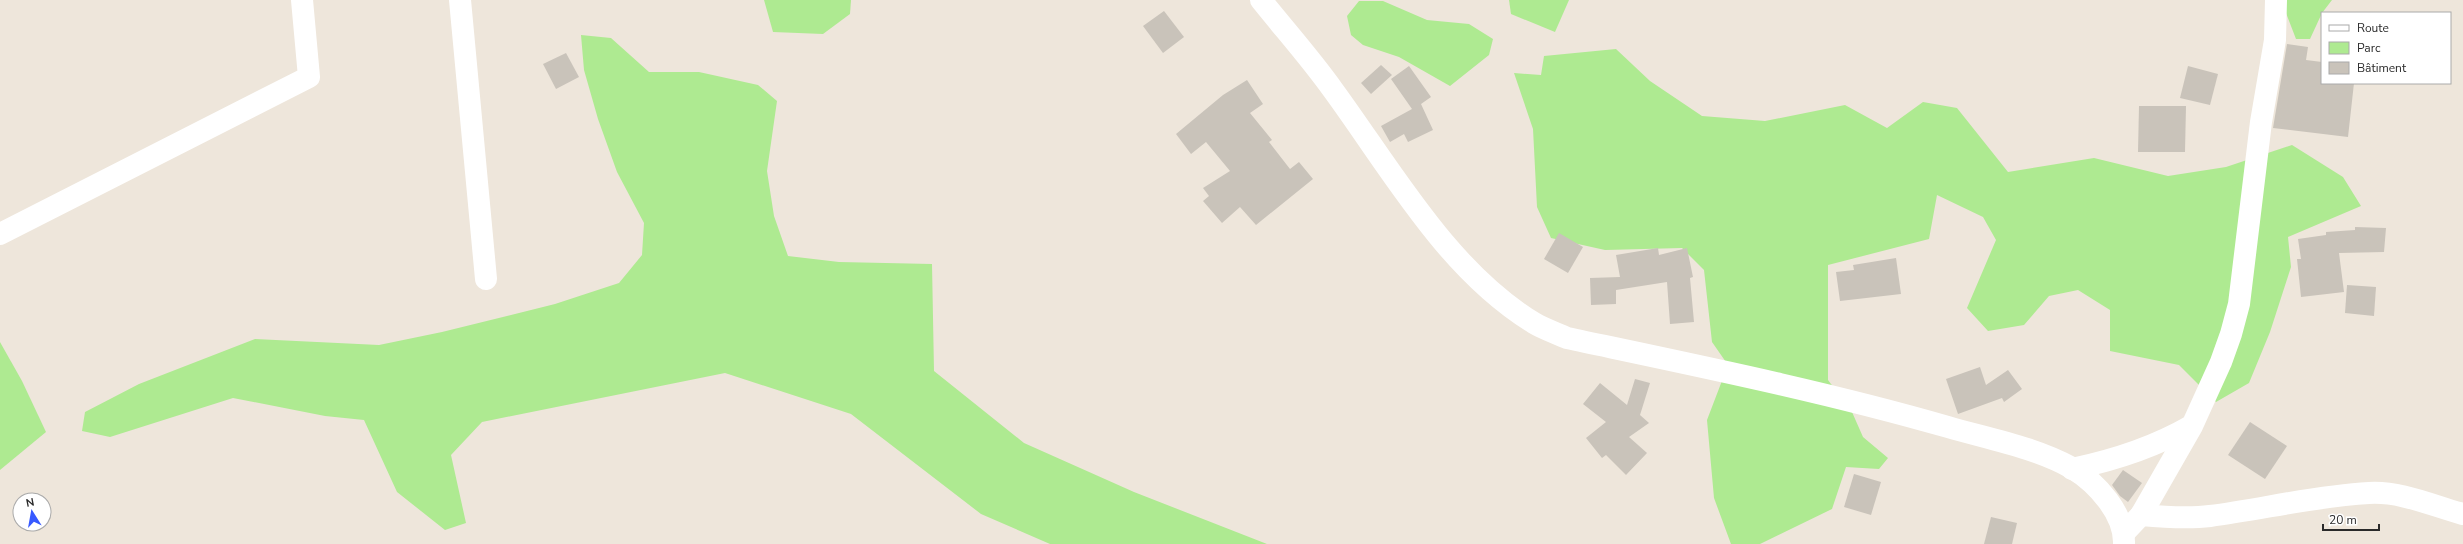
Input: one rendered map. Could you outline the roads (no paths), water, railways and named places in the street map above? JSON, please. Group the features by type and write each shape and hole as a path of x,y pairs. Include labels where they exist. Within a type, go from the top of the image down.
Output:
{"street":[{"path":"0,234 309,77 302,0"},
{"path":"460,0 486,279"},
{"path":"1261,0 1332,88 1409,198 1437,232 1490,289 1535,324 1567,338 1899,413 2043,455 2072,469 2095,486 2114,510 2124,538"},
{"path":"2124,538 2140,515 2192,426 2221,362 2239,304 2262,122 2275,40 2276,0"},
{"path":"2072,469 2138,452 2165,441 2192,426"},
{"path":"2140,515 2165,517 2209,516 2370,493 2411,498 2463,514"}]}
